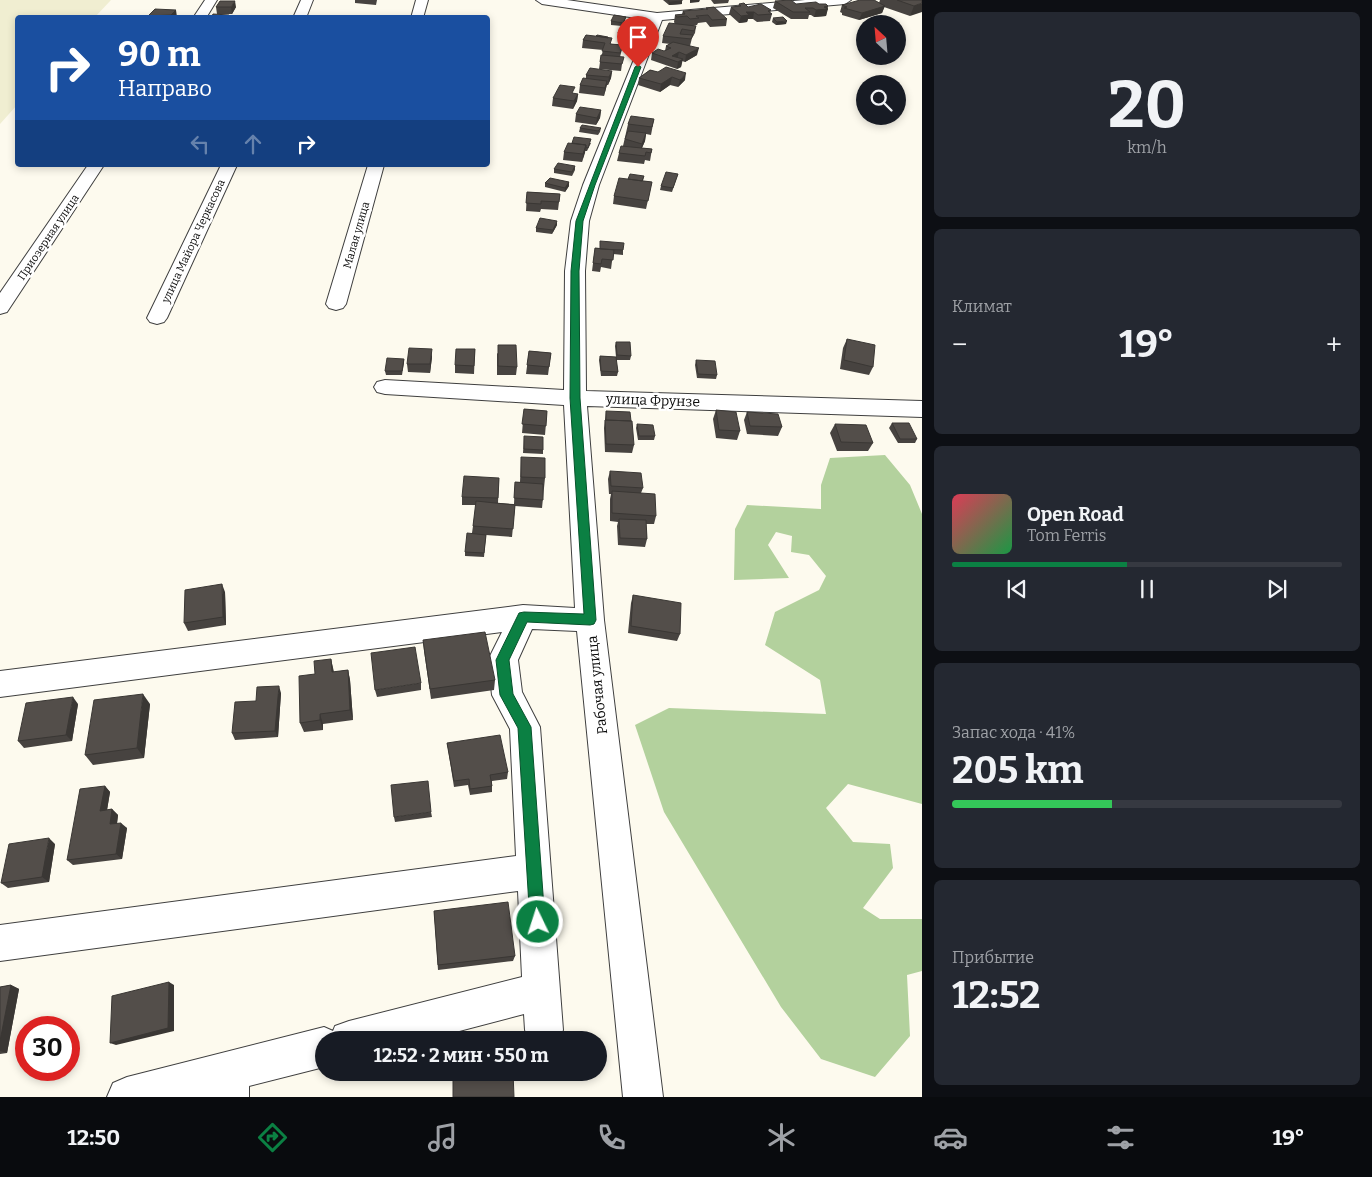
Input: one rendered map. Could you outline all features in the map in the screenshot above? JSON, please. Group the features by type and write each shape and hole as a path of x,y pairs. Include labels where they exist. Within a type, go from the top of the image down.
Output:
{"street":[{"path":"201,15 211,0"},
{"path":"300,15 307,0"},
{"path":"419,15 422,0"},
{"path":"542,0 657,17 845,0"},
{"name":"Рабочая улица","path":"643,1097 590,620 575,398 575,271 580,221 591,185 657,17"},
{"name":"Приозерная улица","path":"0,308 95,167"},
{"name":"улица Майора Черкасова","path":"157,318 228,167"},
{"name":"Малая улица","path":"336,304 375,167"},
{"name":"улица Фрунзе","path":"385,387 575,398 922,409"},
{"path":"0,684 524,617 590,620"},
{"path":"524,617 502,660 507,695 524,727 544,1030"},
{"path":"0,943 534,871"},
{"path":"385,1031 542,991"},
{"path":"127,1097 229,1084 315,1051"}],"shaded area":[{"path":"0,0 111,0 97,15 15,15 15,107 0,124"}],"green space":[{"path":"885,455 910,485 922,514 922,804 848,784 826,808 853,842 890,844 893,868 863,908 880,919 922,919 922,971 907,975 910,1036 875,1077 821,1059 781,1007 664,812 635,725 669,708 826,714 820,680 765,645 775,612 819,590 826,576 809,555 791,552 792,536 776,532 768,545 789,578 734,580 735,529 747,505 821,509 821,485 830,458"}],"building":[{"path":"668,0 682,0 682,1 669,2"},
{"path":"791,0 796,4 816,2 826,4 828,6 824,7 828,9 816,10 805,8 810,12 793,12 775,1"},
{"path":"860,0 874,0 885,6 862,13 844,8 847,7 842,5"},
{"path":"897,0 922,0 922,3 914,6"},
{"path":"220,1 235,1 231,7 216,7"},
{"path":"744,3 748,7 761,4 771,10 768,11 772,14 758,15 754,12 746,12 749,15 741,16 731,7 741,6 739,4"},
{"path":"714,7 727,19 712,20 708,15 696,16 699,18 690,19 687,16 677,17 675,15 685,14 683,11"},
{"path":"155,9 176,10 171,15 149,15"},
{"path":"614,15 626,17 623,23 611,21"},
{"path":"783,17 787,21 777,22 773,18"},
{"path":"669,23 696,26 694,31 682,29 680,34 693,35 691,39 663,36"},
{"path":"620,28 633,30 632,34 618,33"},
{"path":"586,35 612,38 610,44 623,45 620,53 602,51 605,43 583,40"},
{"path":"673,42 699,48 686,55 679,52 672,56 683,59 678,62 652,53 658,49 664,51 671,48 666,46"},
{"path":"601,55 624,57 622,64 600,62"},
{"path":"666,67 686,73 680,80 672,77 661,84 639,78 650,70 658,72"},
{"path":"590,68 612,71 609,77 586,75"},
{"path":"583,78 607,81 605,88 580,85"},
{"path":"560,85 575,87 572,93 578,94 574,101 553,98"},
{"path":"580,107 601,110 597,118 576,114"},
{"path":"631,116 654,119 652,127 628,124"},
{"path":"582,125 601,128 598,131 580,128"},
{"path":"628,131 646,133 642,144 625,139"},
{"path":"574,137 591,139 588,148 586,145 572,143"},
{"path":"568,143 586,145 583,154 564,152"},
{"path":"621,146 652,149 651,153 646,152 645,156 619,153"},
{"path":"558,163 575,166 572,172 554,169"},
{"path":"666,172 678,174 673,188 661,186"},
{"path":"630,174 644,176 642,181 628,179"},
{"path":"550,178 569,182 565,188 545,183"},
{"path":"619,178 652,182 648,201 614,196"},
{"path":"527,192 560,194 559,202 541,201 541,204 526,203"},
{"path":"540,218 557,221 553,230 536,228"},
{"path":"600,241 624,243 623,250 600,249"},
{"path":"595,248 614,250 613,260 602,259 601,264 593,263"},
{"path":"847,339 875,345 873,367 844,360"},
{"path":"616,342 630,342 631,356 617,355"},
{"path":"498,345 516,345 517,367 498,366"},
{"path":"409,348 432,349 430,364 407,364"},
{"path":"456,349 475,349 474,366 455,365"},
{"path":"529,351 551,353 549,367 527,365"},
{"path":"600,356 616,357 618,372 601,371"},
{"path":"387,358 404,359 402,371 385,371"},
{"path":"696,360 715,361 717,375 698,374"},
{"path":"524,409 547,411 546,426 522,424"},
{"path":"716,410 736,412 740,431 719,430"},
{"path":"606,411 630,412 631,421 606,420"},
{"path":"747,412 778,414 782,427 750,426"},
{"path":"605,420 632,421 634,445 606,444"},
{"path":"892,423 909,423 917,439 900,439"},
{"path":"637,424 653,425 655,436 639,436"},
{"path":"835,424 866,425 873,443 841,442"},
{"path":"524,436 543,437 543,450 524,449"},
{"path":"521,457 545,458 545,478 521,477"},
{"path":"610,471 641,473 643,488 611,486"},
{"path":"464,476 499,478 498,498 462,497"},
{"path":"515,482 543,484 543,500 514,498"},
{"path":"612,491 655,494 656,516 612,513"},
{"path":"476,501 515,505 513,529 473,526"},
{"path":"619,519 646,520 647,539 620,538"},
{"path":"467,533 486,535 484,553 465,552"},
{"path":"222,584 223,617 184,623 185,590"},
{"path":"633,595 681,603 680,634 631,626"},
{"path":"485,632 495,680 430,689 423,640"},
{"path":"415,647 421,683 375,690 371,653"},
{"path":"331,659 332,672 348,670 350,710 320,714 320,720 300,723 299,676 315,674 314,661"},
{"path":"279,686 275,731 232,733 235,702 256,701 257,687"},
{"path":"143,694 137,748 85,755 94,700"},
{"path":"73,697 66,735 18,741 26,703"},
{"path":"500,735 508,772 490,775 492,786 470,789 469,779 454,781 447,743"},
{"path":"428,781 431,812 394,817 391,785"},
{"path":"105,786 100,811 112,809 110,824 121,823 116,854 67,860 80,789"},
{"path":"49,838 42,877 1,883 9,844"},
{"path":"508,902 515,956 438,965 434,911"},
{"path":"169,982 168,1028 110,1043 112,996"},
{"path":"11,985 0,1041 0,987"},
{"path":"453,1081 513,1081 514,1097 453,1097"}],"route":[{"path":"538,922 524,727 507,695 502,660 524,617 590,620 575,398 575,271 580,221 591,185 638,67"}]}
